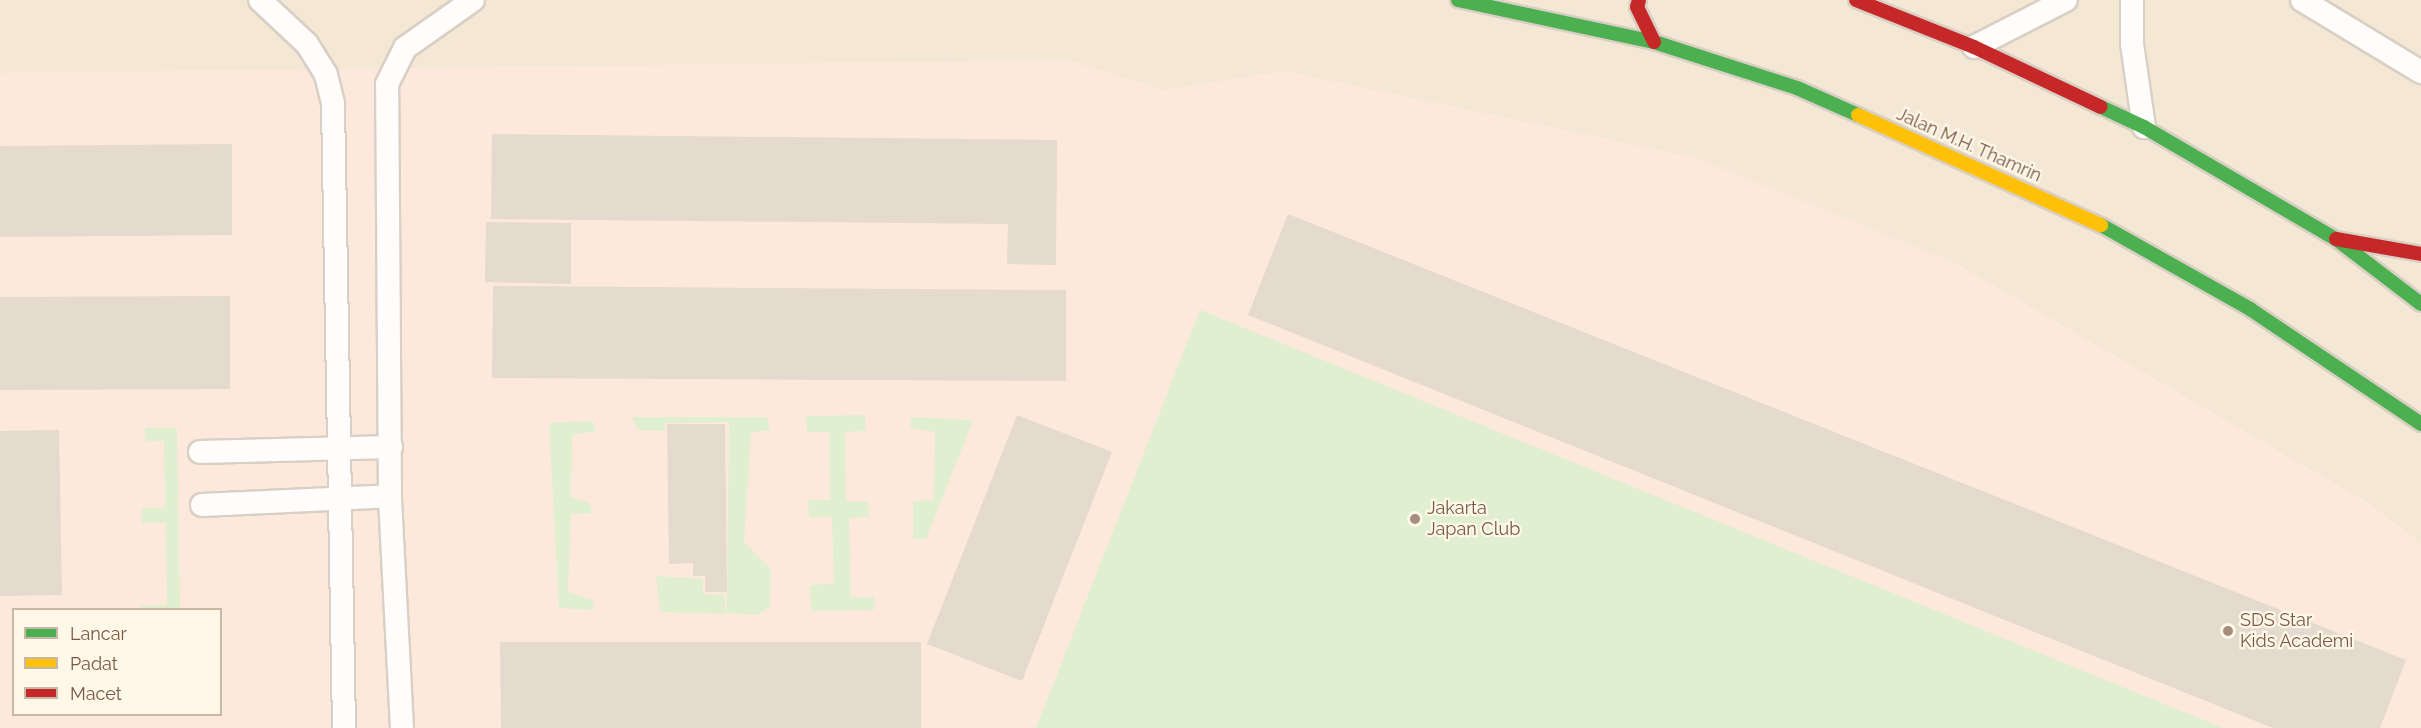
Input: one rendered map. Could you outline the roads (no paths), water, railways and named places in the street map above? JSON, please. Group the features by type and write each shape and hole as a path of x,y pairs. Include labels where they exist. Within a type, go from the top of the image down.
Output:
{"main road":[{"name":"Jalan M.H. Thamrin","path":"1458,0 1654,42 1797,88 2092,220 2250,309 2421,424"},
{"path":"1639,0 1637,7 1654,42"},
{"path":"1856,0 1974,47 2144,127 2336,239 2421,304"},
{"path":"1551,19 1566,6"},
{"path":"2336,239 2421,254"}],"lane":[{"path":"260,0 307,44 326,75 333,104 344,728"},
{"path":"402,728 390,496 387,84 405,48 473,0"},
{"path":"1974,47 2066,0"},
{"path":"2132,0 2132,44 2144,127"},
{"path":"2302,0 2421,72"},
{"path":"200,452 391,447"},
{"path":"202,505 390,496"}],"place":[{"name":"Jakarta Japan Club","path":"1415,519"},
{"name":"SDS Star Kids Academi","path":"2228,631"}]}
